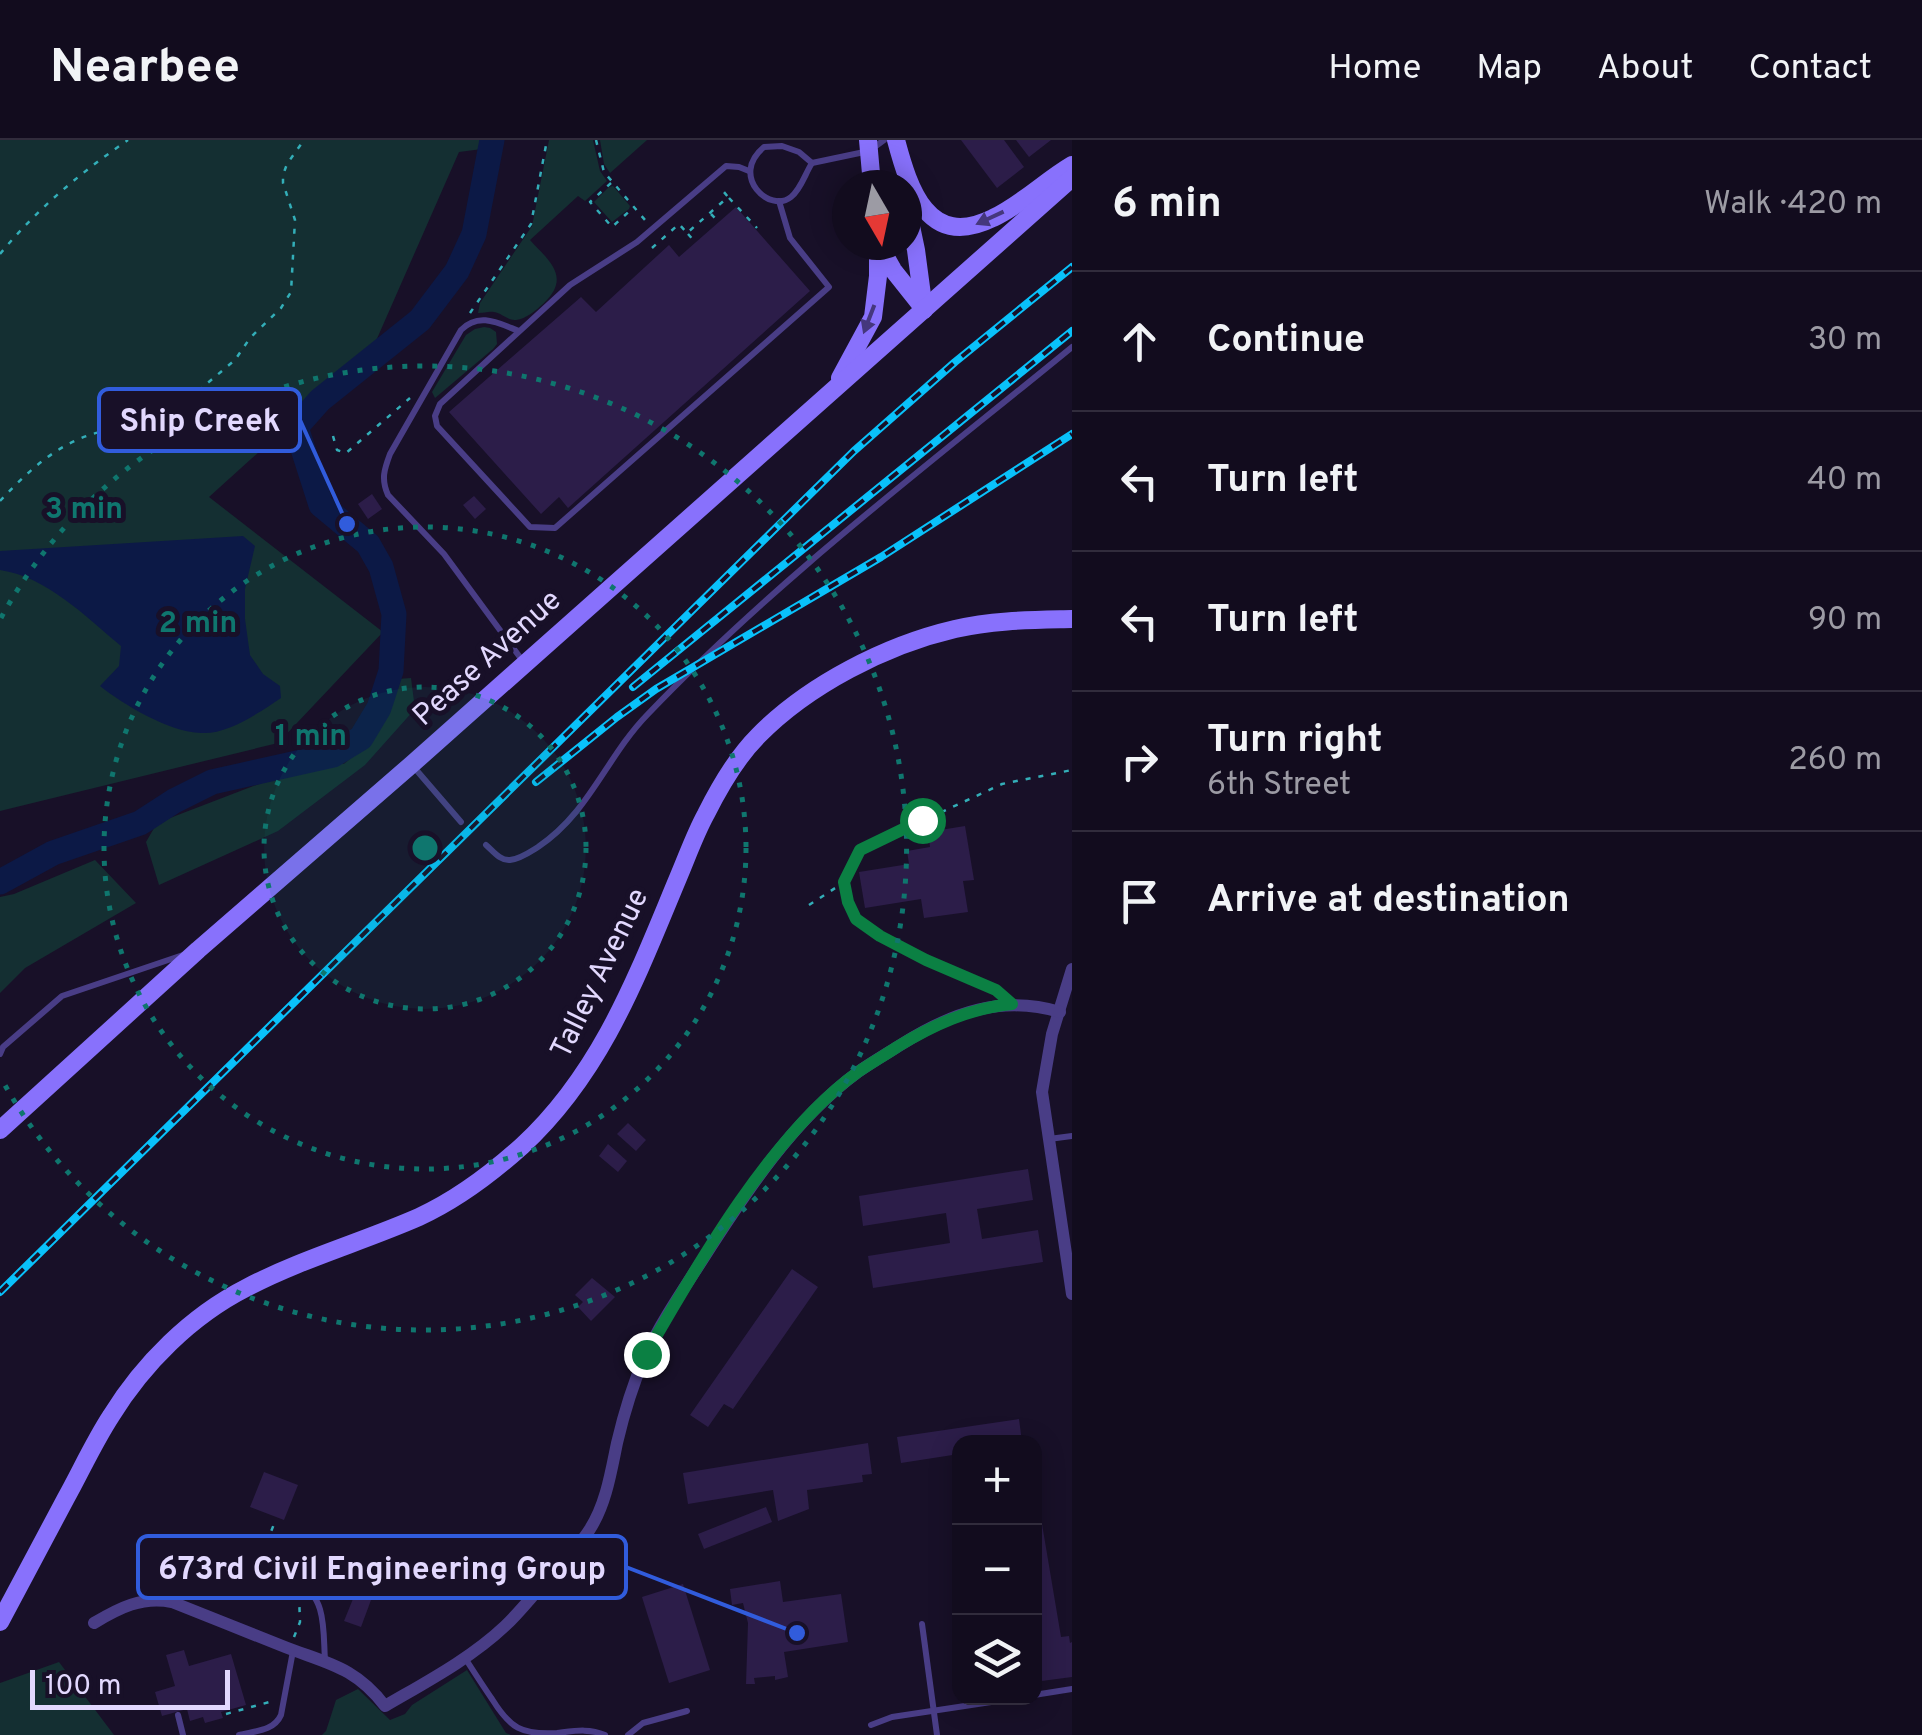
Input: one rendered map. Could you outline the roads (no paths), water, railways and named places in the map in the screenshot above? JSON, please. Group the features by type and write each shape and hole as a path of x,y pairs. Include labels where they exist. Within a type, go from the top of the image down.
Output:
{"street":[{"path":"883,144 922,207 935,220 951,226 971,226 994,218 1072,165"},
{"path":"876,170 883,144"},
{"path":"883,144 895,170"},
{"name":"Pease Avenue","path":"0,1130 198,950 1072,178"},
{"path":"836,387 873,317 878,260"},
{"path":"887,260 924,310"},
{"path":"917,260 924,310"},
{"name":"Talley Avenue","path":"0,1622 109,1418 135,1380 174,1340 241,1290 422,1216 522,1146 557,1110 586,1072 630,992 705,815 730,772 760,734 834,679 910,642 988,624 1072,619"},
{"path":"1072,970 1052,1034 1042,1092 1067,1228 1072,1294"},
{"path":"94,1623 128,1604 158,1599 172,1602 341,1667 376,1693 385,1706 448,1669 504,1627 591,1528 646,1354 722,1229 789,1139 858,1072 942,1022 1012,1004 1060,1012"}],"lane":[{"path":"812,163 799,152 782,146 764,147 756,154 750,180 764,196 779,202 788,200 812,163 883,144"},
{"path":"749,171 726,166 637,242 570,285 440,404 435,416 437,426 530,526 555,528 829,287 790,238 779,202"},
{"path":"519,332 482,319 469,322 460,330 390,454 382,483 388,495 444,554 524,662"},
{"path":"486,844 501,858 511,860 528,853 569,822 628,736 724,639 800,570 1072,346"},
{"path":"411,764 461,822"},
{"path":"0,1054 3,1047 62,996 198,950"},
{"path":"1049,1139 1072,1136"},
{"path":"300,1584 314,1594 318,1605 324,1660"},
{"path":"922,1624 937,1735"},
{"path":"240,1735 278,1722 293,1646"},
{"path":"464,1657 504,1720 515,1729 544,1735 594,1730 605,1735"},
{"path":"1042,1694 1072,1690"},
{"path":"871,1725 892,1717 970,1705"},
{"path":"628,1735 643,1723 687,1712"},
{"path":"178,1715 183,1735"}],"water":[{"path":"243,536 255,546 245,589 250,655 263,674 280,686 281,698 243,722 211,733 161,723 100,686 119,666 121,646 49,589 0,570 0,551"}],"waterway":[{"path":"0,882 53,853 140,823 212,782 333,755 361,738 379,708 391,671 394,614 381,567 368,544 321,505 296,427 320,400 420,320 457,271 474,234 492,140"}],"railway":[{"path":"0,1292 854,451 1072,267"},
{"path":"633,687 1072,331"},
{"path":"536,782 656,689 881,557 1072,434"}],"place":[{"name":"Ship Creek","path":"347,524"},
{"name":"673rd Civil Engineering Group","path":"797,1633"}]}
